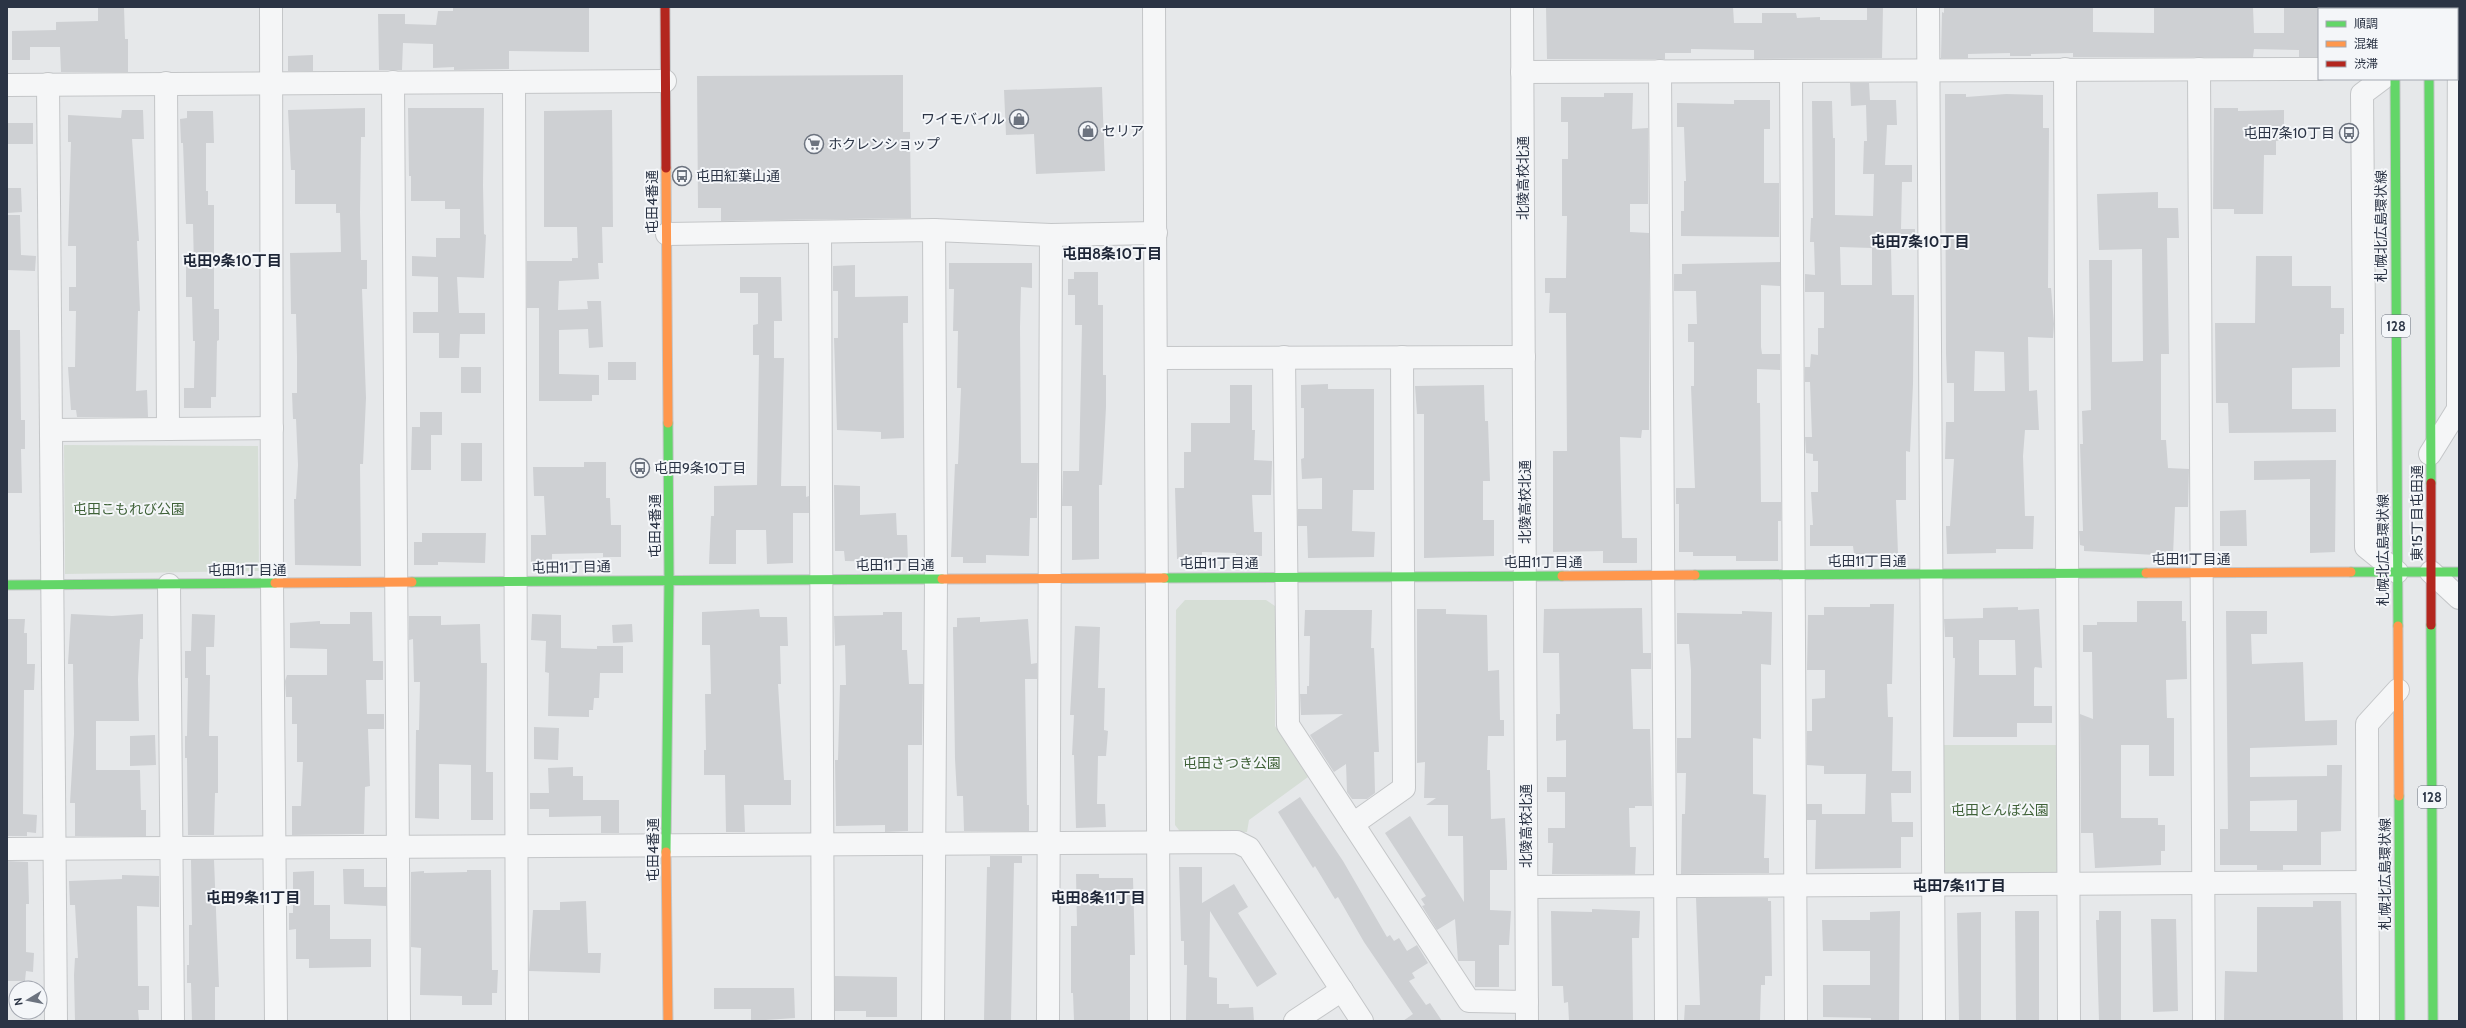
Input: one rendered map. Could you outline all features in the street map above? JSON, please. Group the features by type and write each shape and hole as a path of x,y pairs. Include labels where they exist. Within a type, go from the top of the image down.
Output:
{"street":[{"path":"271,7 272,584 276,1021"},
{"name":"屯田4番通","path":"665,7 669,580 666,846 668,1021"},
{"path":"1154,7 1159,1021"},
{"name":"北陵高校北通","path":"1522,7 1527,1011"},
{"path":"1928,7 1934,1021"},
{"path":"2430,454 2458,409 2459,7"},
{"path":"2064,69 2069,1021"},
{"path":"2199,69 2204,1021"},
{"path":"1522,72 2318,69"},
{"path":"1791,71 1796,1021"},
{"path":"1660,72 1666,1021"},
{"path":"2381,80 2362,94 2366,547 2398,572"},
{"name":"札幌北広島環状線","path":"2395,80 2400,1021"},
{"name":"128","path":"2429,80 2430,454"},
{"path":"7,85 271,82 665,81"},
{"path":"393,82 395,583 399,1021"},
{"path":"514,82 514,581 517,1021"},
{"path":"166,83 168,429"},
{"path":"48,84 54,585 54,849 56,1021"},
{"path":"667,234 934,230 1051,235 1156,233"},
{"path":"934,230 936,579 934,1021"},
{"path":"820,232 823,1021"},
{"path":"1048,1021 1051,235"},
{"path":"1284,357 1285,577 1288,725 1469,1001 1527,1011"},
{"path":"1353,824 1404,788 1402,357"},
{"path":"1156,358 1524,357"},
{"path":"52,430 272,428"},
{"name":"東15丁目屯田通","path":"2430,454 2431,572"},
{"path":"2431,572 2459,598"},
{"name":"128","path":"2431,572 2433,1021"},
{"name":"屯田11丁目通","path":"7,585 822,579 2459,572"},
{"path":"170,585 173,1021"},
{"path":"2368,1021 2367,724 2398,690"},
{"path":"7,850 1159,844 1238,842 1249,848 1362,1021"},
{"path":"1527,887 2368,882"},
{"path":"1295,1021 1342,990"}],"green space":[{"name":"屯田こもれび公園","path":"64,445 258,446 259,571 65,574"},
{"name":"屯田さつき公園","path":"1185,600 1266,600 1275,606 1275,726 1308,777 1249,820 1247,832 1182,834 1175,825 1176,610"},
{"name":"屯田とんぼ公園","path":"1942,745 2057,745 2057,876 1942,876"}],"building":[{"path":"98,7 124,7 125,39 128,39 128,72 61,72 60,47 30,47 30,60 12,60 12,31 56,30 56,22 98,21"},
{"path":"453,7 589,7 589,52 509,51 509,69 454,70 454,67 433,68 433,44 403,43 402,70 379,70 378,14 405,14 405,24 436,25 438,11 453,11"},
{"path":"1546,7 1733,7 1734,23 1762,23 1762,13 1796,13 1797,18 1820,17 1820,20 1867,20 1867,7 1883,7 1882,58 1754,59 1754,50 1691,49 1691,53 1665,53 1665,59 1547,59"},
{"path":"1944,7 2093,7 2093,32 2154,33 2154,7 2253,7 2254,33 2284,33 2284,7 2319,7 2318,57 2299,57 2299,50 2254,49 2253,57 2073,57 2073,53 2010,56 2010,53 1968,54 1968,58 1941,58 1942,12 1944,13"},
{"path":"313,55 313,71 288,71 288,56"},
{"path":"903,75 903,132 910,132 911,218 721,221 721,208 698,208 697,76"},
{"path":"1850,83 1869,83 1870,100 1896,100 1897,125 1887,125 1885,165 1912,165 1912,182 1902,182 1901,229 1915,229 1915,245 1893,245 1891,248 1892,295 1914,295 1913,384 1910,452 1906,451 1906,500 1896,500 1898,554 1854,554 1853,546 1810,546 1810,525 1813,525 1811,492 1818,492 1818,461 1813,461 1813,454 1806,453 1805,437 1812,437 1810,382 1805,382 1805,367 1810,367 1811,354 1818,355 1818,328 1824,328 1824,292 1805,292 1805,274 1815,275 1814,242 1810,242 1811,218 1813,218 1812,101 1832,101 1833,138 1835,138 1835,215 1873,216 1874,174 1863,174 1864,141 1867,141 1866,105 1851,106","holes":["1840,247 1872,248 1872,285 1841,285"]},
{"path":"1102,87 1105,171 1036,174 1034,134 1006,135 1004,90"},
{"path":"1604,93 1633,93 1632,129 1648,128 1648,204 1630,204 1630,232 1649,233 1649,430 1642,430 1641,438 1620,437 1622,538 1637,538 1637,563 1603,563 1603,551 1553,552 1553,451 1567,451 1566,313 1549,313 1550,293 1545,293 1545,278 1566,278 1567,216 1562,216 1562,159 1568,159 1568,122 1561,122 1561,97 1604,97"},
{"path":"1945,94 1966,94 1966,97 2006,94 2043,95 2043,128 2049,128 2048,288 2051,288 2054,324 2053,338 2028,337 2029,391 2037,390 2039,430 2025,430 2023,456 2025,516 2034,516 2033,549 1996,549 1996,553 1947,554 1946,526 1950,526 1954,459 1945,459 1946,422 1954,422 1954,383 1947,383","holes":["1975,351 2004,352 2005,391 1974,391"]},
{"path":"1734,100 1770,100 1770,129 1764,129 1764,183 1779,183 1779,237 1681,236 1681,211 1684,211 1684,181 1686,181 1684,127 1677,127 1677,103 1734,104"},
{"path":"365,108 365,137 361,137 360,212 361,260 367,260 367,289 362,289 366,398 363,464 360,464 361,566 295,565 294,499 296,499 298,465 296,419 293,419 292,393 297,393 297,357 296,314 291,314 290,253 341,252 340,213 336,213 336,204 295,204 295,170 291,170 288,110"},
{"path":"408,108 484,108 483,185 484,234 486,235 484,278 457,277 459,313 485,313 485,334 460,334 459,358 439,358 439,333 413,333 413,312 438,312 438,277 412,276 412,256 436,257 436,238 460,238 460,209 445,209 445,201 411,201"},
{"path":"2214,108 2238,108 2238,111 2284,110 2284,140 2276,141 2276,155 2264,155 2263,214 2234,214 2234,209 2213,209"},
{"path":"122,110 143,110 144,139 132,139 139,241 137,241 140,311 138,311 136,391 147,390 148,417 77,417 76,410 71,410 68,367 75,367 76,311 69,311 69,287 76,287 76,246 68,246 71,142 68,142 68,115 121,118"},
{"path":"612,110 613,227 602,227 603,263 598,263 599,279 559,281 558,310 588,309 587,301 601,301 603,347 589,348 588,329 559,330 559,374 599,375 599,395 592,395 592,401 539,401 539,308 527,308 527,261 572,261 572,258 578,258 577,227 544,227 544,111"},
{"path":"187,111 213,111 214,143 206,143 206,191 208,191 208,205 214,205 214,309 219,309 219,340 217,341 216,397 211,397 211,408 184,408 184,388 194,388 195,341 193,341 192,297 186,297 186,266 194,267 193,224 186,224 183,143 181,143 180,119 187,118"},
{"path":"7,123 33,123 33,144 7,144"},
{"path":"7,188 21,188 22,212 7,213"},
{"path":"2158,192 2158,208 2178,208 2179,238 2167,238 2169,354 2161,354 2161,440 2166,440 2168,468 2189,469 2188,507 2175,507 2173,556 2084,551 2084,546 2080,545 2079,531 2083,531 2080,444 2083,444 2082,411 2091,410 2089,260 2112,260 2112,362 2143,361 2142,249 2099,250 2097,194"},
{"path":"7,215 20,215 21,255 36,256 35,271 7,270"},
{"path":"2256,256 2292,256 2292,286 2331,286 2331,308 2344,308 2344,334 2340,334 2340,367 2292,368 2292,409 2336,409 2336,432 2229,433 2228,403 2216,403 2215,323 2255,323"},
{"path":"1780,262 1780,286 1761,285 1761,347 1762,354 1780,354 1780,370 1757,369 1757,403 1760,403 1761,502 1781,502 1781,521 1778,521 1778,561 1736,561 1736,556 1693,556 1693,552 1679,552 1679,504 1676,504 1676,488 1695,488 1691,386 1694,386 1694,342 1688,342 1688,324 1697,324 1696,291 1674,291 1674,274 1682,274 1682,264"},
{"path":"949,263 1032,263 1032,288 1021,287 1020,327 1021,463 1038,463 1037,518 1030,518 1029,556 986,555 986,563 963,563 963,557 951,557 955,464 958,464 961,388 957,388 958,331 953,331 954,289 949,289"},
{"path":"855,265 855,297 908,296 908,323 903,323 904,438 881,439 881,432 837,430 834,338 838,338 838,291 833,291 833,266"},
{"path":"1074,272 1098,272 1098,305 1103,305 1103,375 1106,375 1106,407 1102,485 1099,485 1099,559 1072,560 1072,506 1062,506 1063,471 1079,471 1082,325 1075,325 1075,295 1068,295 1068,279 1074,279"},
{"path":"740,277 781,277 782,321 774,321 774,358 784,358 781,486 806,486 806,497 809,496 809,513 793,513 793,563 767,564 766,530 736,530 736,564 709,564 711,516 714,516 714,486 757,485 759,355 753,355 753,325 758,324 758,293 740,293"},
{"path":"7,330 20,330 21,420 25,420 25,449 21,449 22,493 7,493"},
{"path":"608,362 636,362 636,380 608,380"},
{"path":"461,367 481,367 481,393 461,393"},
{"path":"1328,384 1328,389 1374,389 1374,490 1353,490 1352,531 1375,532 1374,557 1308,558 1307,526 1298,526 1298,509 1322,509 1322,478 1302,479 1301,459 1304,458 1304,408 1301,408 1301,385"},
{"path":"1230,385 1252,385 1252,430 1255,430 1254,460 1272,461 1271,495 1252,495 1254,532 1262,532 1262,556 1236,556 1236,553 1202,552 1202,560 1177,559 1175,488 1184,488 1184,452 1191,452 1191,423 1230,423"},
{"path":"1484,385 1485,421 1488,421 1490,481 1483,481 1483,520 1494,520 1494,556 1424,558 1424,414 1417,414 1415,386"},
{"path":"420,412 442,412 442,435 431,435 431,470 411,470 412,427 420,427"},
{"path":"461,443 482,443 482,481 461,481"},
{"path":"2336,460 2335,552 2310,553 2310,479 2254,480 2254,461"},
{"path":"584,462 606,462 606,498 610,498 611,525 621,525 621,557 603,557 603,553 552,554 552,562 531,562 531,535 546,535 544,496 534,496 533,467 584,467"},
{"path":"834,485 860,486 860,515 896,513 897,535 907,535 908,562 845,561 844,551 835,551"},
{"path":"2246,510 2247,546 2220,546 2220,511"},
{"path":"422,533 486,533 485,563 438,562 438,565 414,565 414,542 422,542"},
{"path":"2137,601 2182,601 2182,621 2186,621 2187,679 2166,680 2167,718 2174,718 2174,776 2149,776 2149,745 2121,745 2121,818 2158,818 2158,825 2165,825 2165,851 2161,851 2161,865 2095,868 2093,833 2081,833 2080,714 2093,719 2092,652 2083,652 2083,625 2097,625 2097,622 2137,622"},
{"path":"1870,604 1894,604 1892,684 1887,684 1888,717 1893,717 1892,771 1911,771 1911,793 1891,793 1892,822 1913,822 1913,837 1901,837 1901,868 1815,869 1816,820 1807,820 1807,804 1822,804 1822,814 1865,814 1866,774 1824,774 1824,766 1807,765 1807,731 1812,731 1812,699 1825,698 1825,670 1807,670 1808,615 1824,615 1824,607 1870,607"},
{"path":"2018,607 2018,610 2039,609 2042,668 2035,667 2034,669 2034,706 2052,706 2052,723 2017,723 2017,737 1953,737 1955,658 1953,658 1953,637 1945,637 1944,619 1983,618 1983,608","holes":["1979,640 2015,640 2016,675 1979,675"]},
{"path":"1642,608 1643,653 1651,653 1651,669 1631,669 1633,729 1650,729 1652,806 1635,806 1635,808 1629,808 1630,847 1636,847 1635,874 1552,874 1553,843 1548,843 1548,828 1565,828 1565,792 1547,792 1547,777 1566,777 1566,740 1556,741 1556,714 1560,714 1559,653 1543,653 1544,609"},
{"path":"759,609 760,617 787,617 788,646 780,646 781,684 778,684 784,780 791,780 791,805 744,805 745,832 726,832 725,775 704,775 704,750 706,750 705,694 711,694 710,645 702,645 702,612"},
{"path":"1417,609 1446,609 1446,614 1487,615 1488,671 1499,670 1500,720 1504,720 1504,736 1488,736 1487,770 1490,770 1491,819 1505,818 1507,870 1490,870 1490,910 1511,911 1509,945 1499,945 1499,987 1475,987 1475,961 1458,961 1455,919 1437,930 1422,906 1425,905 1421,899 1426,896 1385,833 1410,816 1464,902 1463,836 1448,836 1448,805 1426,805 1436,798 1424,798 1425,762 1417,763"},
{"path":"1305,610 1372,610 1371,648 1374,648 1379,752 1374,752 1375,793 1367,799 1352,799 1347,792 1346,764 1334,772 1310,735 1343,714 1301,715 1300,694 1307,694 1307,686 1309,686 1310,636 1304,636"},
{"path":"1742,611 1772,612 1771,665 1761,664 1761,739 1753,738 1753,794 1766,795 1764,858 1769,858 1769,873 1681,874 1682,814 1685,814 1686,773 1677,773 1677,738 1691,738 1691,670 1689,644 1677,644 1677,613 1742,614"},
{"path":"2226,611 2267,611 2267,634 2251,634 2252,664 2303,662 2305,721 2337,720 2337,745 2250,748 2250,777 2327,776 2327,765 2342,765 2341,831 2321,832 2321,865 2283,865 2283,870 2257,870 2257,865 2220,865 2220,829 2228,829","holes":["2297,800 2297,831 2250,831 2250,801"]},
{"path":"350,612 372,612 373,661 383,661 383,680 366,680 367,714 384,714 384,729 368,729 370,786 365,787 364,834 292,835 292,806 301,806 303,762 297,762 297,724 292,724 292,697 286,697 285,681 287,675 327,675 327,649 290,648 290,623 320,621 320,624 350,624"},
{"path":"883,612 902,612 902,650 907,650 909,684 923,684 922,745 908,745 908,831 885,832 885,825 836,826 835,760 838,760 840,685 846,685 845,645 835,646 834,616 883,615"},
{"path":"71,614 112,616 143,614 143,639 140,639 138,679 139,721 96,721 96,770 140,770 141,810 146,810 146,836 75,836 75,803 70,803 74,734 73,664 68,664"},
{"path":"192,614 215,615 214,647 206,647 206,675 210,675 209,736 218,736 218,793 215,793 214,835 188,835 187,758 185,758 185,736 187,736 188,678 185,678 185,651 191,651"},
{"path":"532,614 561,615 561,648 597,649 597,646 623,646 623,673 600,673 599,698 594,698 593,710 589,710 589,717 548,716 549,673 545,672 546,641 531,640"},
{"path":"409,616 441,616 441,625 480,624 481,663 487,663 486,772 493,772 493,820 471,820 471,765 439,764 439,819 415,818 416,730 419,730 420,682 414,682 413,639 409,640"},
{"path":"980,617 980,622 1028,619 1031,664 1037,663 1037,679 1025,679 1027,805 1029,805 1029,831 964,831 963,796 957,796 955,759 953,627 957,627 957,618"},
{"path":"7,619 25,619 24,633 27,633 27,664 35,664 34,690 24,690 23,814 37,815 36,833 27,832 27,836 7,836"},
{"path":"632,624 633,642 613,643 612,625"},
{"path":"1075,626 1100,627 1098,688 1105,688 1104,730 1108,731 1106,756 1098,756 1097,804 1105,804 1106,827 1076,828 1074,755 1072,755 1074,715 1070,715"},
{"path":"534,727 559,728 558,760 534,759"},
{"path":"155,735 156,765 130,766 130,736"},
{"path":"573,767 573,776 583,776 583,800 619,800 619,833 601,833 601,816 549,817 549,809 530,809 530,793 549,793 548,768"},
{"path":"1300,797 1343,861 1387,937 1390,935 1394,941 1399,938 1407,951 1417,945 1428,963 1412,973 1415,978 1409,981 1426,1005 1430,1003 1442,1021 1403,1021 1413,1014 1364,942 1338,897 1335,899 1315,866 1313,868 1278,812"},
{"path":"990,856 1022,856 1022,863 1014,863 1011,1021 984,1021 987,867 990,867"},
{"path":"191,860 214,860 219,987 215,987 215,1021 192,1021 191,983 187,983 187,965 189,965 189,925 192,925"},
{"path":"7,861 28,862 29,904 26,904 26,952 34,953 33,972 26,971 25,980 7,981"},
{"path":"1179,867 1202,867 1202,903 1234,884 1248,907 1238,913 1277,974 1257,987 1210,911 1209,977 1217,978 1217,1004 1229,1004 1229,1008 1253,1007 1254,1021 1186,1021 1187,965 1184,965 1184,941 1181,941"},
{"path":"343,869 364,869 364,887 386,887 386,906 344,904"},
{"path":"467,870 491,870 492,970 498,970 497,993 492,993 492,1005 462,1005 462,996 420,995 421,948 411,947 411,872 467,872"},
{"path":"314,871 314,905 330,905 330,939 371,939 371,967 309,968 309,959 296,959 296,929 289,930 289,913 293,913 293,872"},
{"path":"1076,874 1099,874 1099,878 1133,878 1135,955 1130,955 1130,1021 1074,1021 1073,993 1071,993 1071,926 1077,926"},
{"path":"122,875 159,876 159,907 137,906 138,986 149,986 149,1010 138,1010 139,1021 75,1021 74,975 75,958 78,958 75,905 70,905 69,881 122,879"},
{"path":"1696,898 1768,898 1768,901 1771,901 1772,976 1765,976 1765,985 1761,985 1760,1021 1684,1021 1685,1005 1700,1005"},
{"path":"586,901 588,953 601,953 600,973 529,971 533,910 560,910 560,902"},
{"path":"2313,901 2341,901 2343,1021 2224,1021 2225,971 2257,972 2257,907 2313,907"},
{"path":"1592,909 1640,911 1639,938 1632,938 1633,1021 1569,1021 1568,1002 1564,1003 1563,986 1552,986 1551,911 1592,912"},
{"path":"1900,911 1899,1021 1871,1021 1871,1018 1823,1017 1823,985 1870,985 1870,951 1823,951 1822,920 1870,920 1870,912"},
{"path":"2015,911 2039,911 2039,1021 2016,1021"},
{"path":"2099,911 2121,911 2121,1021 2099,1021 2096,920 2099,920"},
{"path":"1981,912 1981,1021 1959,1021 1957,913"},
{"path":"2151,919 2176,919 2178,1011 2153,1012"},
{"path":"835,976 897,977 897,1017 866,1017 866,1011 835,1011"},
{"path":"714,988 794,988 795,1018 751,1021 751,1009 714,1009"}],"traffic: fast":[{"path":"2395,80 2398,626"},
{"path":"2429,80 2431,483"},
{"path":"666,852 669,580 668,423"},
{"path":"2351,572 2459,572"},
{"path":"1695,575 2146,573"},
{"path":"1164,578 1562,576"},
{"path":"412,582 942,579"},
{"path":"7,585 275,583"},
{"path":"2431,625 2433,1021"},
{"path":"2399,796 2400,1021"}],"traffic: slow":[{"path":"666,168 668,423"},
{"path":"2146,573 2351,572"},
{"path":"1562,576 1695,575"},
{"path":"942,579 1164,578"},
{"path":"275,583 412,582"},
{"path":"2398,626 2399,796"},
{"path":"666,852 668,1021"}],"traffic: jam":[{"path":"665,7 666,168"},
{"path":"2431,483 2431,625"}],"place":[{"name":"ワイモバイル","path":"1019,119"},
{"name":"セリア","path":"1088,131"},
{"name":"屯田7条10丁目","path":"2349,133"},
{"name":"ホクレンショップ","path":"814,144"},
{"name":"屯田紅葉山通","path":"682,176"},
{"name":"屯田9条10丁目","path":"640,468"}],"district":[{"name":"屯田7条10丁目","path":"1920,242"},
{"name":"屯田8条10丁目","path":"1112,254"},
{"name":"屯田9条10丁目","path":"232,261"},
{"name":"屯田7条11丁目","path":"1959,886"},
{"name":"屯田9条11丁目","path":"253,898"},
{"name":"屯田8条11丁目","path":"1098,898"}]}
